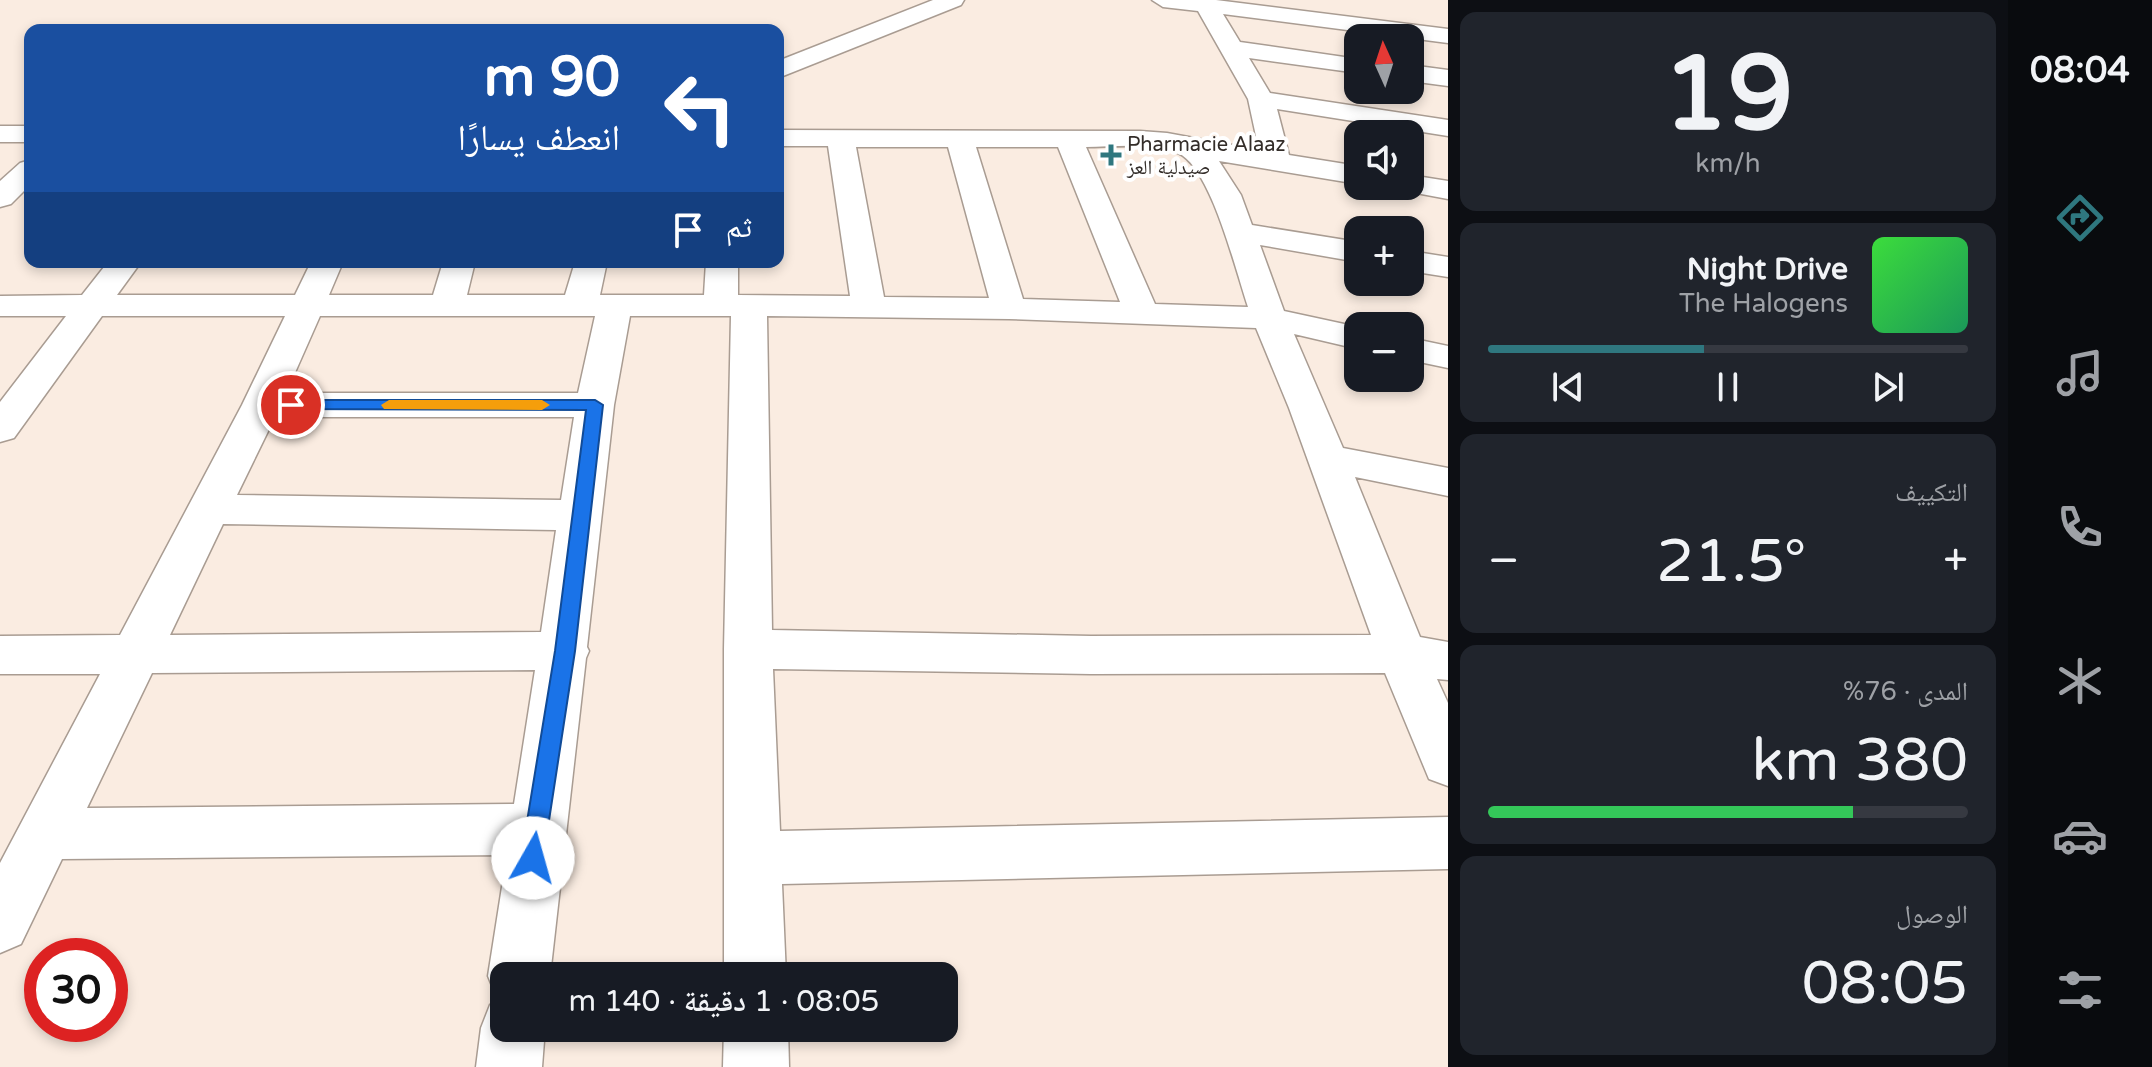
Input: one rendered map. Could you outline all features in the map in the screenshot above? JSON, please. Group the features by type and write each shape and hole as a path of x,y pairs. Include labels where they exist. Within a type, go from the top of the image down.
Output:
{"street":[{"path":"784,44 897,0"},
{"path":"784,67 953,0"},
{"path":"1163,0 1384,21 1448,22"},
{"path":"1273,0 1448,36"},
{"path":"1206,5 1261,99 1276,162"},
{"path":"784,48 809,57"},
{"path":"1231,48 1344,64"},
{"path":"1424,75 1448,78"},
{"path":"1261,99 1448,128"},
{"path":"0,134 24,134"},
{"path":"784,138 1157,140 1344,173"},
{"path":"841,138 869,307"},
{"path":"960,140 1009,309"},
{"path":"1069,140 1142,313"},
{"path":"1191,148 1198,152 1219,182 1240,232 1269,318 1328,458 1425,658 1448,763"},
{"path":"0,198 24,175"},
{"path":"1424,186 1448,190"},
{"path":"1240,232 1344,250"},
{"path":"1424,263 1448,267"},
{"path":"0,429 121,268"},
{"path":"0,924 261,405 324,268"},
{"path":"447,305 457,268"},
{"path":"521,962 537,829 565,651 595,405 597,306 592,268"},
{"path":"724,268 735,306 748,649 755,962"},
{"path":"0,306 1009,309 1269,318 1344,335"},
{"path":"1424,352 1448,357"},
{"path":"261,405 595,405"},
{"path":"1328,458 1448,482"},
{"path":"208,509 582,515"},
{"path":"748,649 1425,658"},
{"path":"0,655 565,651"},
{"path":"46,834 537,829"},
{"path":"754,858 1448,843"},
{"path":"509,1067 512,1042"},
{"path":"756,1042 756,1067"}],"slow traffic":[{"path":"389,405 542,405"}],"place":[{"name":"Pharmacie Alaaz صيدلية العز","path":"1111,155"}],"route":[{"path":"291,405 595,405 565,651 533,858"}]}
